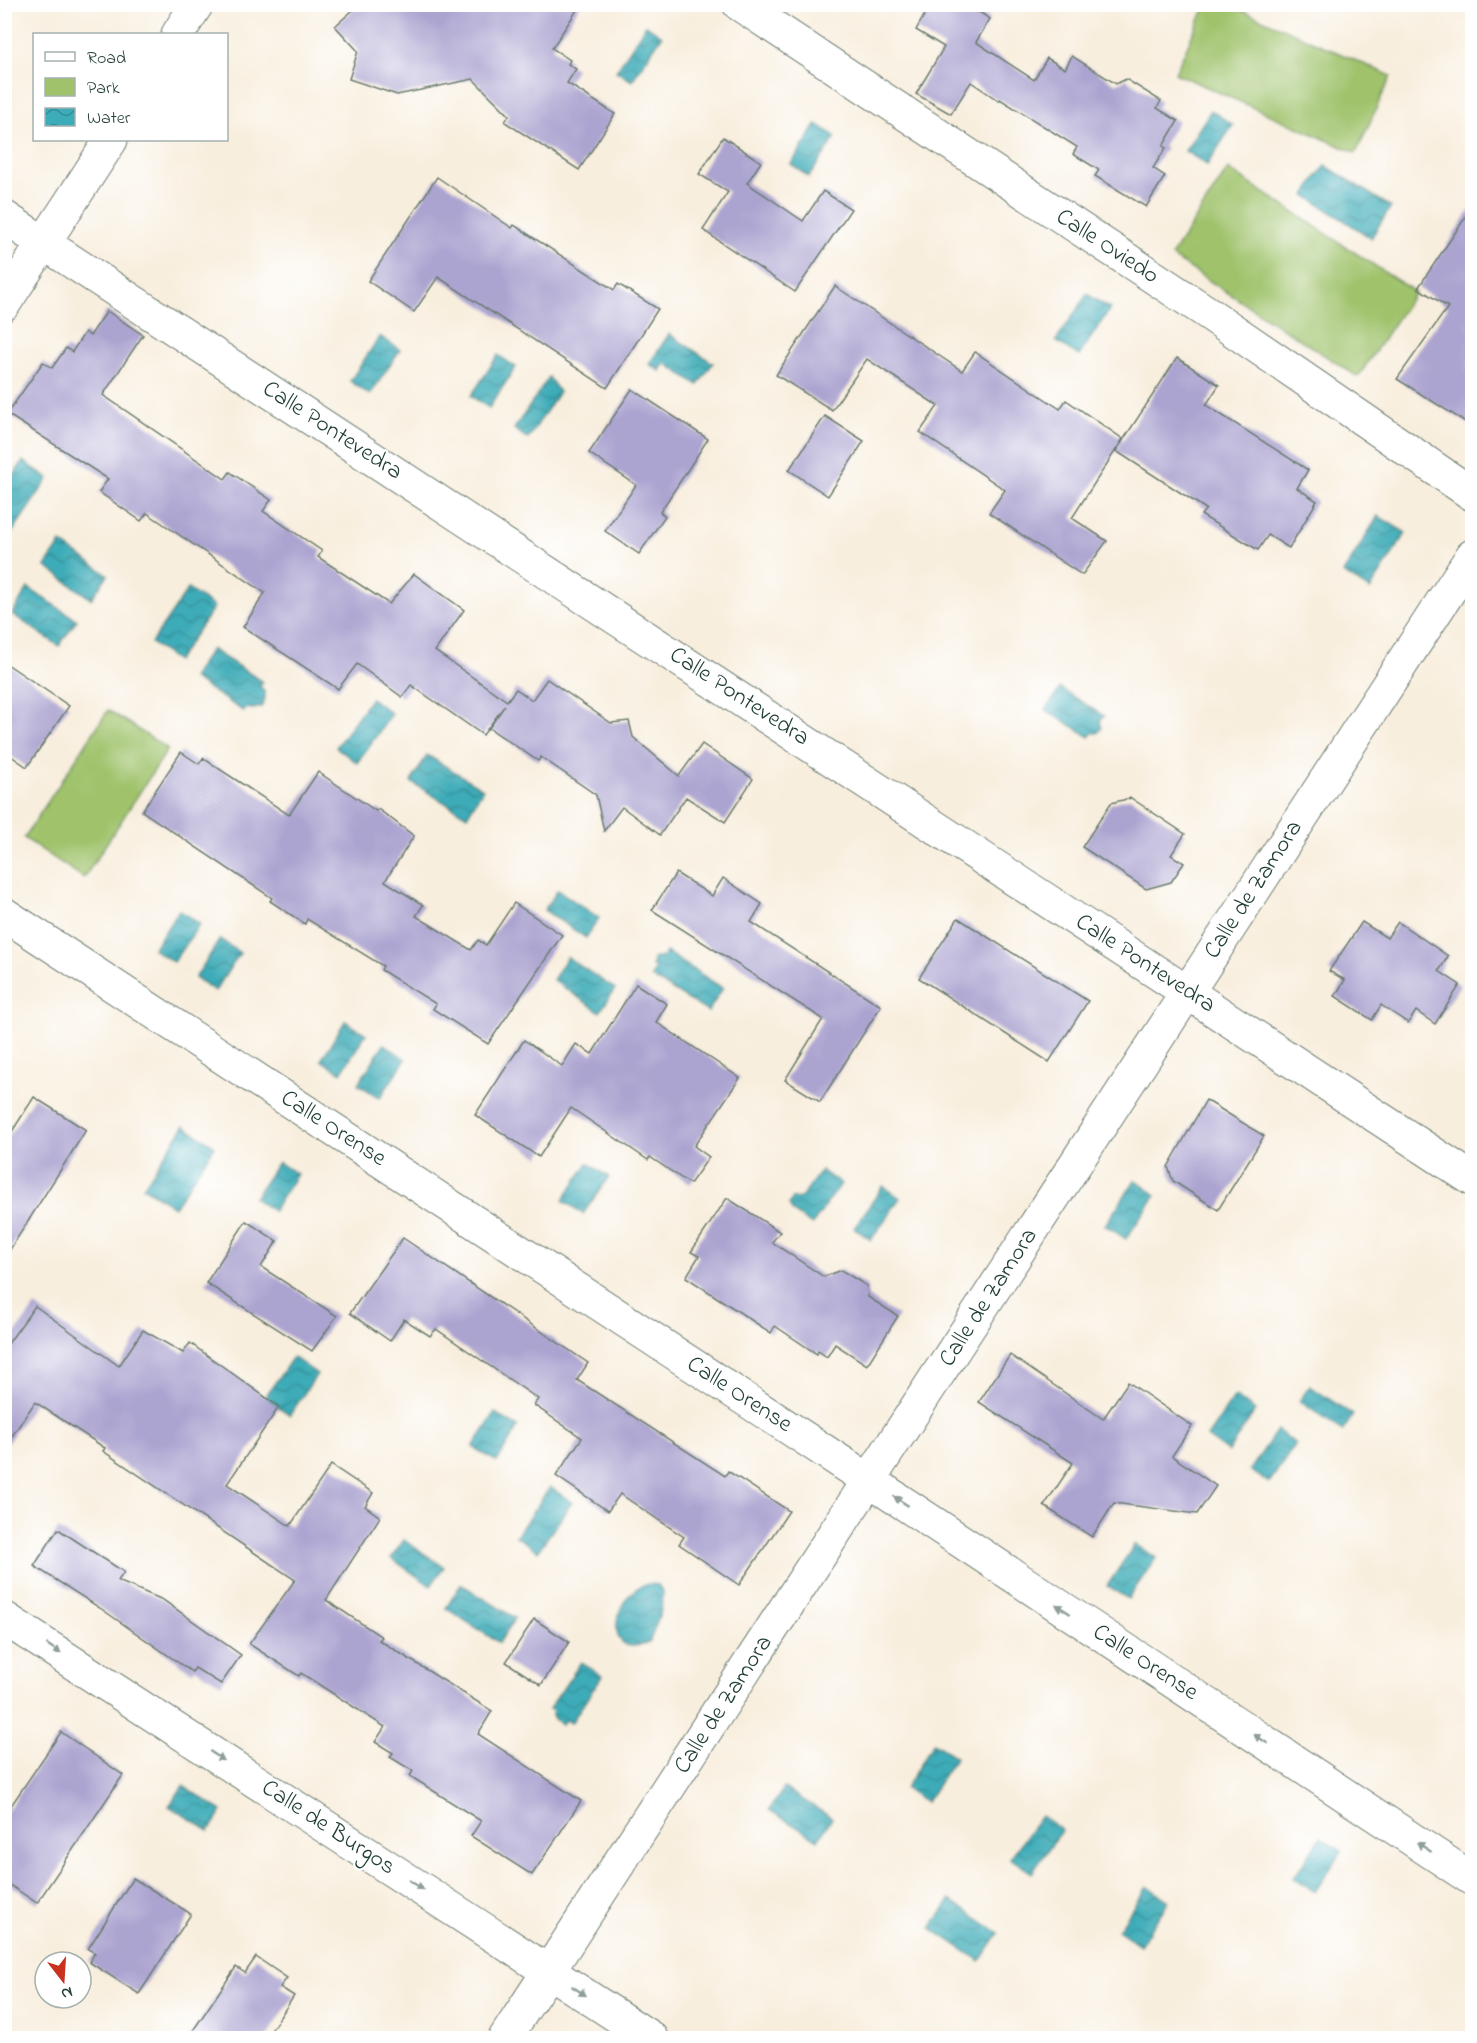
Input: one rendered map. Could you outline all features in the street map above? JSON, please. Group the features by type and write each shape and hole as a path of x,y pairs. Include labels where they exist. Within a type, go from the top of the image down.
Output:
{"street":[{"path":"179,33 197,4"},
{"name":"Calle Oviedo","path":"739,4 1208,313 1473,494"},
{"path":"4,304 110,141"},
{"name":"Calle Pontevedra","path":"4,217 1473,1179"},
{"name":"Calle de Zamora","path":"505,2038 1473,556"},
{"name":"Calle Orense","path":"4,914 1473,1879"},
{"name":"Calle de Burgos","path":"4,1618 651,2038"}],"green space":[{"path":"1228,4 1391,76 1356,153 1175,73 1206,5"},
{"path":"1228,169 1415,292 1358,377 1171,256"},
{"path":"108,710 168,749 84,878 24,838"}],"water":[{"path":"646,25 662,36 632,81 616,71"},
{"path":"1211,110 1233,125 1207,165 1185,151"},
{"path":"817,124 836,137 809,177 791,164"},
{"path":"1325,165 1391,207 1371,238 1305,195"},
{"path":"1087,294 1110,309 1079,356 1056,341"},
{"path":"669,334 713,363 698,385 665,363 660,371 649,364"},
{"path":"380,336 400,350 370,395 350,381"},
{"path":"498,355 516,367 489,408 471,396"},
{"path":"549,377 559,392 528,439 514,429"},
{"path":"23,461 49,478 11,534 5,529 5,489"},
{"path":"1378,516 1406,533 1370,590 1343,573"},
{"path":"61,543 108,575 91,599 45,566"},
{"path":"28,588 77,620 59,646 12,614"},
{"path":"188,589 214,607 177,661 151,643"},
{"path":"211,649 263,682 260,686 265,696 261,707 246,708 243,711 192,678"},
{"path":"1060,688 1104,716 1100,721 1102,728 1098,733 1092,733 1090,737 1046,710"},
{"path":"371,698 392,714 357,763 336,747"},
{"path":"427,755 483,789 467,816 411,782"},
{"path":"558,890 599,918 586,938 544,910"},
{"path":"179,910 200,924 173,962 153,949"},
{"path":"220,939 240,953 215,991 195,978"},
{"path":"666,952 723,988 708,1012 651,977 655,970 652,965 653,959 663,958"},
{"path":"567,957 615,989 600,1012 553,980"},
{"path":"345,1021 366,1034 341,1073 321,1060"},
{"path":"384,1044 406,1059 380,1098 358,1084"},
{"path":"184,1126 215,1146 174,1207 143,1187"},
{"path":"278,1162 297,1174 273,1211 254,1198"},
{"path":"588,1163 609,1177 583,1214 563,1200"},
{"path":"821,1170 841,1184 812,1225 793,1212 789,1205 792,1199 801,1198"},
{"path":"1135,1180 1156,1195 1126,1239 1105,1225"},
{"path":"883,1186 900,1198 871,1240 854,1228"},
{"path":"293,1357 317,1374 290,1415 265,1397"},
{"path":"1310,1386 1353,1415 1343,1431 1299,1401"},
{"path":"1235,1396 1255,1411 1228,1452 1207,1437"},
{"path":"495,1413 518,1427 497,1462 473,1447"},
{"path":"1277,1430 1296,1444 1269,1483 1250,1470"},
{"path":"550,1487 572,1502 538,1551 516,1536"},
{"path":"404,1540 444,1567 431,1586 391,1558"},
{"path":"1135,1544 1156,1558 1128,1599 1107,1586"},
{"path":"461,1584 515,1618 499,1643 446,1608"},
{"path":"649,1584 658,1585 663,1592 661,1610 650,1641 634,1646 623,1643 618,1635 617,1623 620,1610 627,1598 637,1589"},
{"path":"581,1662 602,1676 571,1723 566,1720 561,1724 553,1718 553,1711 549,1709"},
{"path":"933,1743 956,1757 926,1802 905,1788"},
{"path":"183,1786 222,1811 209,1831 169,1806"},
{"path":"784,1788 832,1818 818,1840 769,1810"},
{"path":"1041,1816 1062,1830 1032,1873 1010,1858"},
{"path":"1321,1837 1342,1851 1315,1892 1293,1878"},
{"path":"1147,1886 1169,1901 1140,1945 1118,1930"},
{"path":"950,1900 999,1933 980,1961 931,1928"}],"building":[{"path":"360,4 581,4 552,48 570,60 568,64 576,69 567,83 615,114 579,170 505,122 509,115 473,79 397,95 349,79 358,51 335,26"},
{"path":"931,4 967,4 990,19 976,42 1034,80 1047,58 1065,69 1072,56 1116,84 1126,79 1161,101 1157,108 1178,121 1163,146 1166,148 1153,168 1165,176 1146,207 1095,176 1099,170 1073,154 1077,147 971,82 951,114 916,94 944,47 916,30"},
{"path":"723,137 761,162 747,183 803,221 823,191 851,209 795,292 703,230 728,192 699,174"},
{"path":"437,177 512,228 514,225 614,290 618,284 658,309 607,388 438,277 414,312 368,281"},
{"path":"1473,206 1473,427 1397,379 1448,307 1418,288"},
{"path":"835,286 962,371 975,352 1060,409 1066,400 1123,439 1072,518 1107,541 1082,575 989,513 1005,490 920,432 938,406 867,359 832,410 776,375"},
{"path":"107,311 143,335 103,395 225,479 230,472 271,500 263,511 322,551 318,557 389,604 414,574 464,610 435,651 507,701 516,689 532,700 547,679 611,723 629,721 633,737 679,776 702,744 753,779 725,822 686,797 660,835 622,807 604,831 596,795 541,757 538,761 489,728 505,705 483,735 411,685 402,697 357,664 338,689 243,627 265,593 147,513 141,521 99,492 108,479 7,414 43,362 52,368 66,348 72,352 85,332 90,336"},
{"path":"1177,358 1219,385 1206,405 1308,470 1297,488 1317,501 1289,548 1268,535 1258,550 1201,515 1206,509 1116,451"},
{"path":"632,389 708,439 660,512 665,516 639,554 605,531 636,485 589,453"},
{"path":"825,416 864,441 828,496 789,470"},
{"path":"4,662 69,706 27,767 4,751"},
{"path":"181,752 199,764 203,758 289,815 318,772 376,811 378,809 414,836 385,881 423,905 416,916 471,950 478,940 486,945 514,903 562,935 488,1044 433,1009 436,1004 381,970 383,966 307,919 305,924 270,901 272,898 142,811"},
{"path":"1131,798 1185,834 1171,855 1184,863 1171,882 1146,889 1082,847 1111,803"},
{"path":"676,873 712,896 723,878 762,904 751,922 881,1006 820,1102 785,1080 823,1019 652,910"},
{"path":"958,918 1088,1001 1049,1062 919,978"},
{"path":"1362,922 1387,938 1398,922 1448,956 1439,971 1460,985 1435,1024 1416,1011 1408,1023 1381,1005 1372,1020 1335,996 1345,980 1329,971"},
{"path":"636,984 667,1004 656,1022 740,1078 694,1146 709,1157 690,1184 650,1157 648,1160 571,1108 539,1157 475,1115 524,1040 562,1066 576,1044 592,1054"},
{"path":"34,1097 86,1130 4,1259 4,1144"},
{"path":"1206,1100 1264,1136 1218,1210 1173,1181 1168,1167"},
{"path":"727,1198 780,1232 772,1242 824,1277 841,1270 867,1286 868,1297 898,1316 867,1365 835,1344 827,1357 818,1351 817,1354 775,1326 771,1333 686,1277 699,1256 691,1252"},
{"path":"246,1221 277,1241 261,1267 337,1316 312,1351 206,1283"},
{"path":"403,1238 588,1363 577,1380 725,1476 728,1471 789,1511 739,1585 679,1544 684,1537 620,1494 608,1511 556,1476 582,1438 534,1405 538,1399 436,1329 430,1336 404,1319 390,1341 350,1313"},
{"path":"35,1306 119,1366 143,1330 183,1353 190,1343 279,1407 227,1484 290,1526 331,1465 373,1493 365,1506 380,1517 326,1600 382,1637 379,1640 492,1711 478,1734 581,1801 532,1875 471,1836 481,1821 410,1776 413,1771 390,1757 393,1753 375,1742 385,1727 301,1673 299,1676 249,1644 295,1580 103,1451 105,1448 35,1402 4,1448 4,1349"},
{"path":"1010,1355 1103,1419 1128,1382 1192,1426 1172,1456 1216,1486 1197,1514 1114,1503 1092,1537 1044,1506 1073,1463 979,1402"},
{"path":"58,1529 124,1572 118,1581 163,1600 241,1655 221,1684 195,1668 192,1672 100,1608 34,1566"},
{"path":"534,1619 569,1642 541,1685 506,1662"},
{"path":"61,1732 123,1775 37,1903 4,1881 4,1816"},
{"path":"133,1878 191,1914 139,1994 93,1965 95,1953 88,1949"},
{"path":"256,1957 287,1978 280,1987 294,1996 266,2038 188,2038 236,1967 245,1973"}]}
